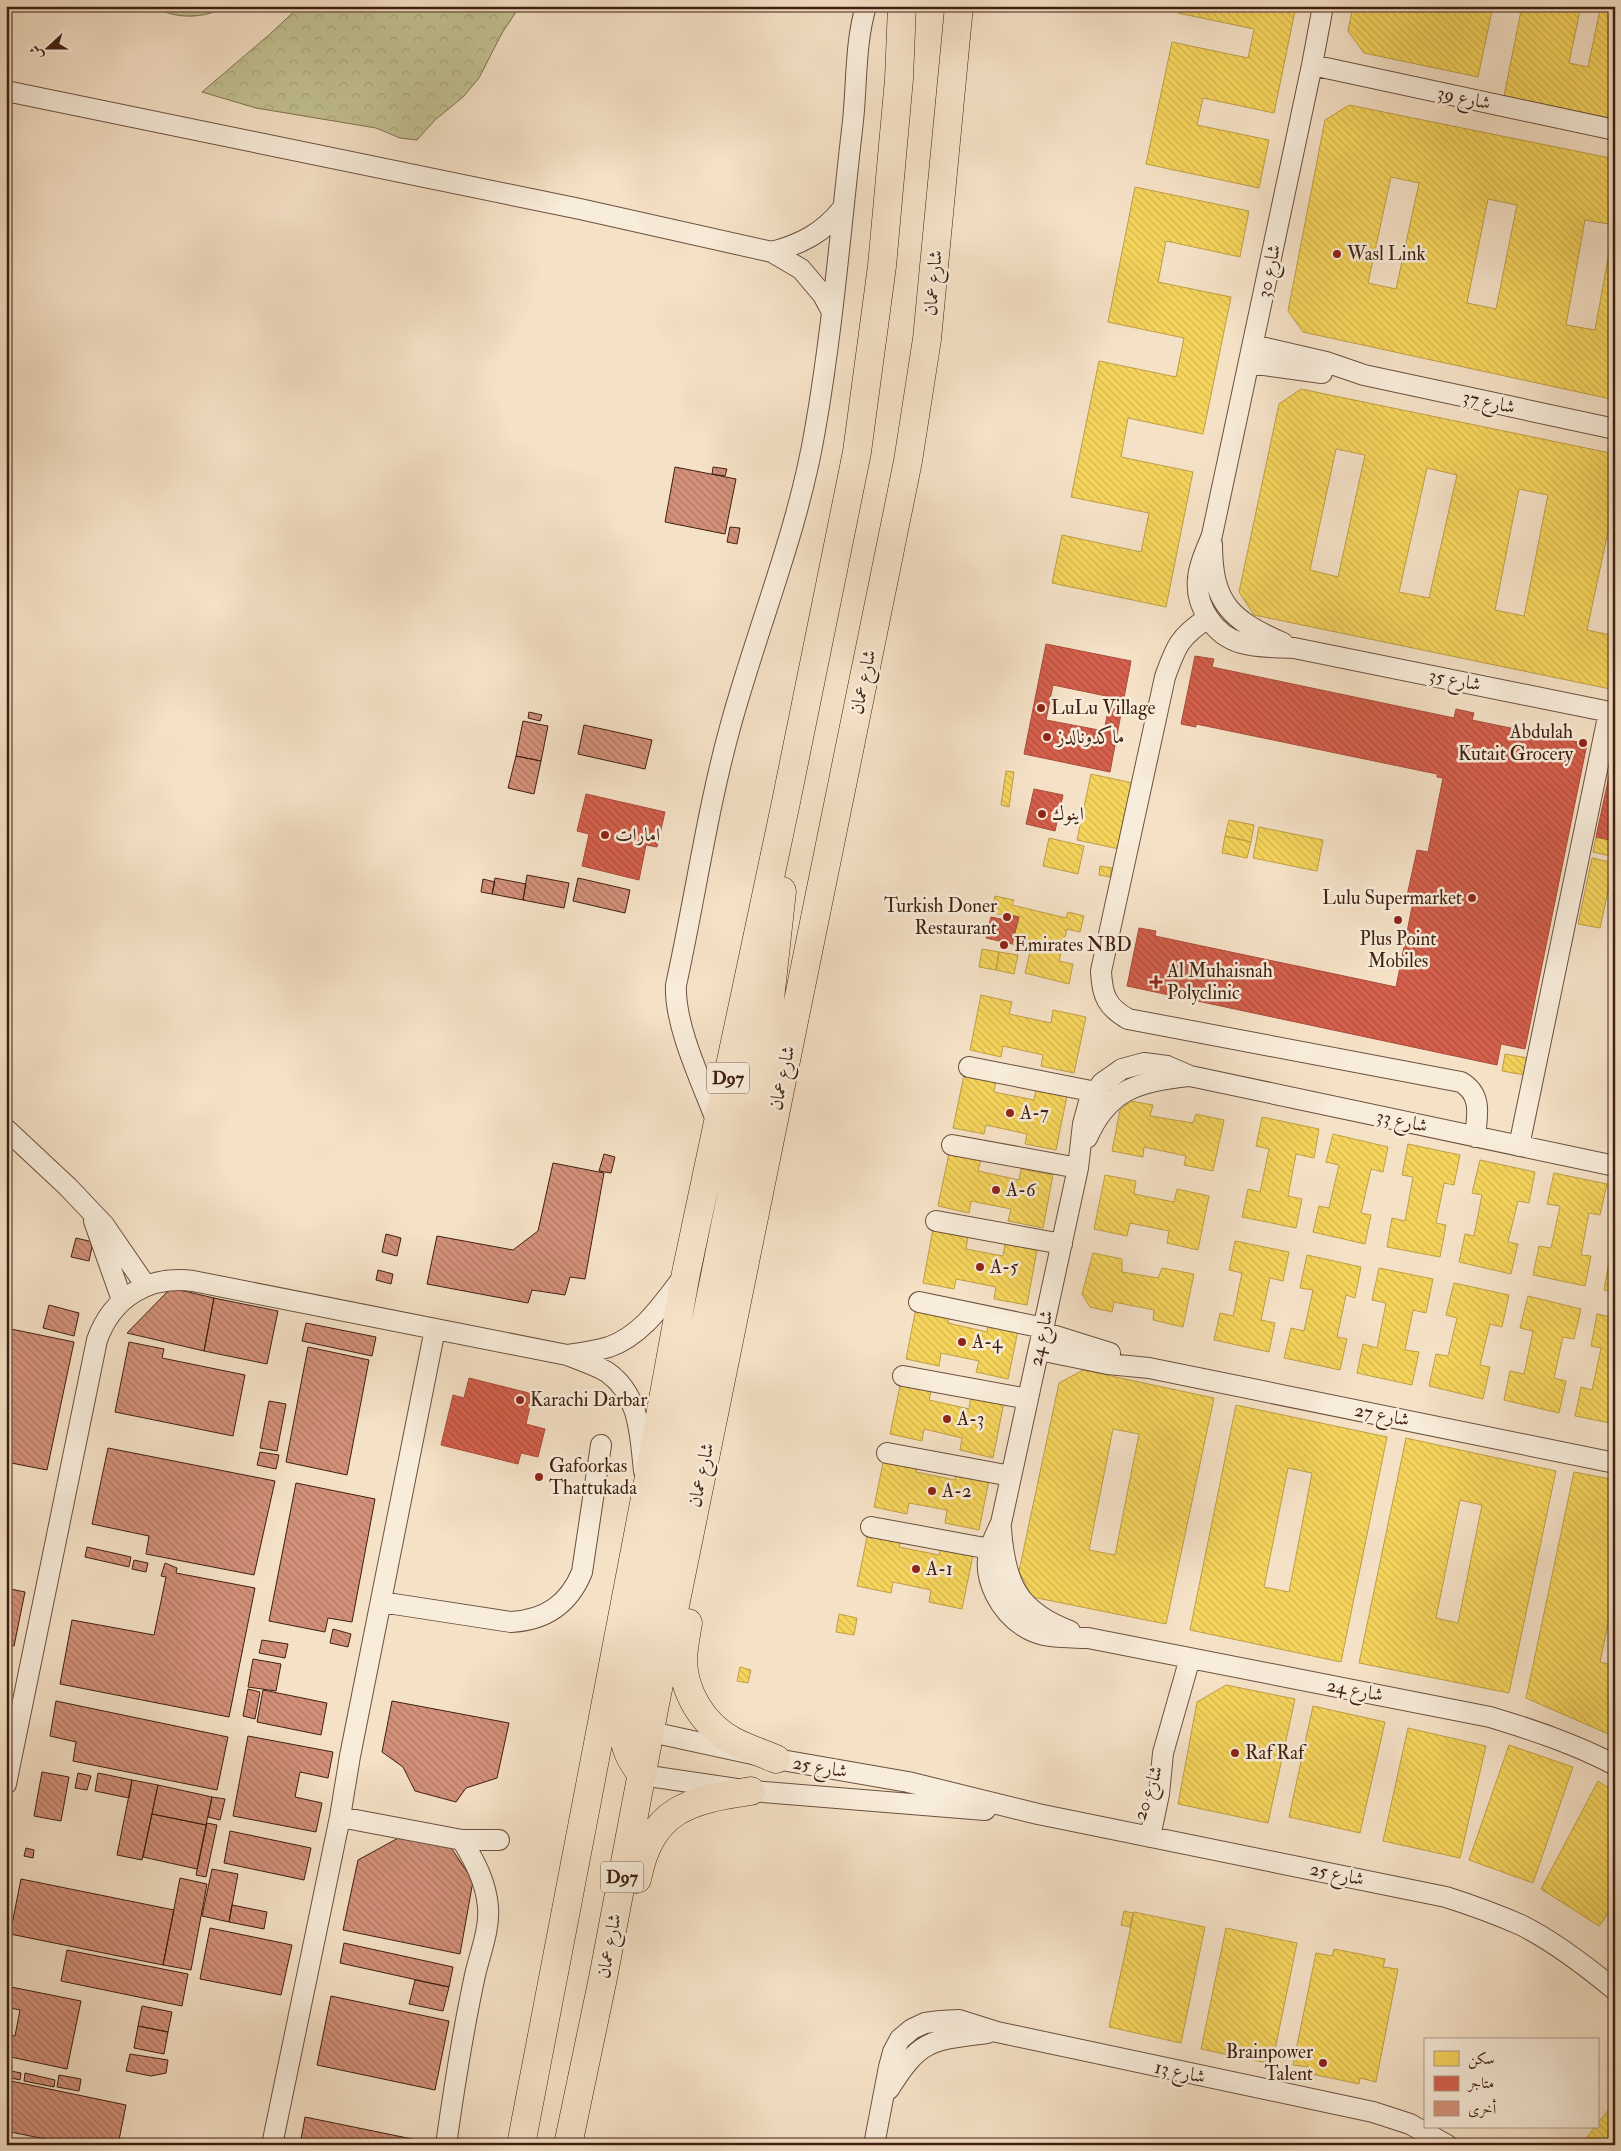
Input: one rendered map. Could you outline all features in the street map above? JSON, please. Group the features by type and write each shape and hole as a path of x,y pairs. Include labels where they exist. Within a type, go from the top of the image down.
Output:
{"main road":[{"name":"شارع عمان","path":"625,1726 646,1493 686,1273 858,452 882,266 899,79 902,6"},
{"name":"شارع عمان","path":"520,2145 625,1726 695,1506 908,461 927,339 959,6"},
{"path":"642,1776 626,1751 624,1739 625,1726 769,1008 778,940 784,871 786,802"},
{"path":"695,1506 697,1556 683,1658 688,1688 704,1718 718,1731 733,1741 776,1759"},
{"name":"شارع عمان","path":"568,2145 642,1776"},
{"path":"603,1978 622,1943 643,1854 660,1826 672,1815 696,1801 751,1791"}],"street":[{"path":"718,1125 680,1021 676,1000 676,985 722,756 755,640 789,541 803,488 820,399 855,102 860,34 866,6"},
{"name":"شارع 30","path":"1294,648 1254,646 1240,643 1222,633 1208,618 1198,592 1198,578 1200,565 1212,535 1323,6"},
{"name":"شارع 39","path":"1312,65 1615,130"},
{"path":"6,91 580,209 772,252 801,269 813,281 831,310"},
{"path":"772,252 788,248 812,237 832,222 842,209"},
{"name":"شارع 37","path":"1251,354 1323,374 1364,375 1615,429"},
{"name":"شارع 30","path":"1212,535 1212,566 1215,584 1222,600 1233,614 1246,625 1294,648"},
{"path":"1208,618 1185,635 1176,648 1165,677 1101,971 1102,987 1107,1001 1116,1012 1128,1019 1461,1082 1468,1086 1476,1098 1478,1106 1475,1136"},
{"name":"شارع 35","path":"1294,648 1612,712"},
{"path":"1519,1146 1612,712"},
{"name":"شارع 33","path":"1079,1160 1089,1102 1102,1083 1122,1069 1144,1063 1167,1066 1190,1076 1615,1166"},
{"path":"969,1067 1096,1092"},
{"name":"شارع 33","path":"1079,1160 1099,1116 1112,1101 1128,1089 1146,1082 1190,1076"},
{"path":"6,1129 44,1164 91,1212 115,1240 146,1286"},
{"path":"952,1145 1079,1160"},
{"name":"شارع 24","path":"1079,1160 1001,1523 990,1549 988,1569 994,1594 1008,1615 1029,1630 1053,1637 1088,1638"},
{"path":"91,1212 122,1300"},
{"path":"936,1221 1062,1244"},
{"path":"567,1355 608,1347 632,1335 651,1317 686,1273"},
{"path":"6,1784 97,1340 107,1318 122,1300 146,1286 169,1280 193,1281 567,1355 606,1372 626,1392 638,1418 646,1493"},
{"name":"شارع 27","path":"919,1302 1042,1337 1108,1364 1149,1368 1615,1463"},
{"path":"272,2145 340,1817 436,1329"},
{"path":"903,1376 1028,1399"},
{"path":"381,1602 511,1622 527,1621 542,1617 555,1609 567,1599 576,1586 582,1572 601,1445"},
{"path":"887,1454 1011,1476"},
{"name":"شارع 24","path":"1001,1523 1006,1570 1013,1588 1024,1603 1038,1616 1055,1626 1088,1638 1490,1717 1540,1732 1615,1765"},
{"path":"871,1527 990,1549"},
{"name":"شارع 20","path":"1142,1835 1159,1794 1165,1744 1180,1696 1182,1656"},
{"name":"شارع 25","path":"625,1726 776,1759 908,1782 1038,1814 1446,1897 1477,1907 1522,1926 1558,1946 1615,1990"},
{"name":"شارع 25","path":"642,1776 751,1791 1038,1814"},
{"path":"340,1817 462,1840 499,1840"},
{"path":"446,2145 457,2070 475,1974 487,1929 489,1908 483,1878 462,1840"},
{"name":"شارع 13","path":"874,2145 884,2099 909,2059 925,2046 944,2038 997,2032 1373,2112 1410,2124 1447,2145"}],"green space":[{"path":"153,6 227,6 200,15 180,16 162,11"},
{"path":"300,6 520,6 502,33 479,78 463,97 435,120 417,140 400,138 376,128 256,108 202,92"}],"building: سكن":[{"path":"1180,6 1296,6 1274,113 1203,98 1197,125 1269,140 1259,188 1146,164 1172,42 1248,58 1254,29 1178,13"},
{"path":"1353,6 1423,6 1432,8 1433,6 1493,6 1478,77 1364,53 1348,31"},
{"path":"1522,6 1581,6 1569,63 1588,67 1600,10 1586,6 1615,6 1615,119 1504,96"},
{"name":"Wasl Link","path":"1349,105 1615,159 1615,400 1303,332 1288,311 1325,120","holes":["1391,177 1419,183 1396,289 1368,283","1488,199 1517,205 1496,309 1467,303","1585,220 1614,225 1595,330 1566,325"]},
{"path":"1135,187 1249,211 1240,257 1166,241 1158,282 1231,297 1203,434 1128,418 1121,457 1193,472 1166,607 1052,583 1062,535 1141,552 1149,513 1071,497 1099,361 1176,377 1184,338 1108,322"},
{"path":"1301,389 1615,454 1615,509 1613,508 1587,630 1615,636 1615,690 1254,615 1239,592 1279,404","holes":["1336,449 1365,455 1338,577 1310,570","1427,468 1457,475 1429,598 1399,592","1519,489 1548,495 1524,616 1495,610"]},
{"path":"1006,771 1014,772 1009,807 1001,805"},
{"path":"1091,774 1133,783 1119,849 1077,840"},
{"path":"1229,820 1254,825 1251,842 1225,836"},
{"path":"1259,827 1323,840 1317,871 1253,858"},
{"path":"1225,836 1251,842 1247,858 1222,853"},
{"path":"1596,837 1615,841 1614,857 1593,852"},
{"path":"1049,838 1084,846 1078,874 1043,866"},
{"path":"1592,858 1614,863 1600,928 1578,924"},
{"path":"1100,866 1112,868 1110,877 1099,875"},
{"path":"995,896 1014,900 1012,905 1066,918 1068,912 1084,916 1080,932 1067,929 1059,961 1073,964 1069,984 1025,973 1031,948 1012,944 1019,917 991,913"},
{"path":"982,949 999,952 996,970 979,967"},
{"path":"999,952 1018,955 1014,974 996,970"},
{"path":"981,995 1012,1002 1009,1014 1051,1023 1053,1010 1086,1017 1074,1073 1041,1066 1043,1055 1003,1046 1001,1057 970,1050"},
{"path":"1505,1054 1528,1058 1525,1075 1502,1071"},
{"name":"A-7","path":"964,1075 996,1081 994,1092 1034,1100 1036,1090 1067,1096 1056,1150 1025,1144 1027,1134 986,1125 984,1134 953,1128"},
{"path":"1131,1101 1153,1105 1150,1116 1193,1123 1196,1114 1224,1120 1213,1171 1184,1165 1186,1156 1144,1147 1143,1157 1112,1151 1120,1110"},
{"path":"1262,1117 1319,1129 1314,1158 1296,1154 1288,1196 1302,1199 1296,1228 1242,1217 1248,1189 1260,1192 1269,1149 1256,1146"},
{"path":"1333,1134 1388,1147 1383,1172 1371,1169 1361,1213 1371,1215 1365,1244 1313,1232 1319,1206 1329,1208 1339,1165 1326,1162"},
{"path":"1408,1144 1460,1155 1454,1185 1444,1183 1436,1223 1446,1225 1440,1257 1387,1247 1392,1218 1405,1221 1413,1177 1402,1175"},
{"name":"A-6","path":"949,1153 981,1159 978,1171 1019,1180 1021,1169 1053,1175 1043,1228 1008,1221 1011,1209 971,1201 969,1213 938,1206"},
{"path":"1480,1160 1535,1172 1529,1203 1518,1201 1508,1242 1518,1244 1511,1274 1459,1262 1465,1234 1474,1236 1482,1195 1472,1193"},
{"path":"1554,1173 1607,1184 1600,1215 1589,1213 1581,1255 1591,1256 1585,1286 1533,1275 1539,1246 1551,1248 1560,1206 1547,1204"},
{"path":"1105,1175 1136,1181 1134,1194 1174,1202 1177,1189 1209,1196 1198,1250 1167,1243 1169,1231 1130,1223 1127,1236 1094,1229"},
{"name":"A-5","path":"933,1229 968,1236 966,1249 1003,1256 1005,1244 1037,1250 1027,1305 994,1299 996,1287 956,1279 954,1289 923,1283"},
{"path":"1235,1241 1289,1252 1283,1281 1270,1278 1261,1320 1275,1323 1269,1352 1214,1340 1220,1313 1233,1316 1242,1273 1229,1270"},
{"path":"1093,1253 1122,1259 1122,1272 1158,1278 1162,1268 1194,1274 1183,1327 1153,1320 1154,1310 1114,1302 1112,1312 1090,1307 1082,1294"},
{"path":"1307,1255 1361,1267 1355,1298 1346,1295 1337,1337 1347,1339 1340,1370 1284,1358 1291,1328 1304,1331 1313,1290 1300,1288"},
{"path":"1609,1262 1615,1263 1615,1292 1604,1290"},
{"path":"1379,1268 1433,1279 1426,1313 1413,1310 1405,1350 1419,1352 1412,1385 1357,1373 1363,1344 1377,1348 1386,1303 1372,1300"},
{"path":"1454,1283 1509,1295 1502,1327 1490,1324 1480,1365 1490,1367 1483,1399 1429,1386 1436,1354 1448,1356 1457,1318 1446,1315"},
{"path":"1528,1296 1581,1309 1574,1339 1563,1337 1554,1378 1566,1381 1559,1413 1504,1400 1510,1371 1524,1374 1533,1331 1520,1328"},
{"name":"A-4","path":"917,1303 950,1310 948,1323 987,1332 989,1320 1019,1326 1008,1379 976,1372 979,1361 941,1353 939,1366 906,1359"},
{"path":"1597,1314 1615,1318 1615,1424 1575,1416 1581,1387 1592,1390 1601,1348 1591,1346"},
{"path":"1083,1370 1214,1398 1166,1624 1032,1597 1019,1571 1059,1383","holes":["1113,1429 1139,1434 1115,1555 1089,1550"]},
{"name":"A-3","path":"901,1381 932,1387 929,1400 969,1409 971,1395 1004,1402 993,1458 960,1450 962,1438 924,1429 922,1441 890,1434"},
{"path":"1236,1405 1387,1437 1341,1662 1190,1630","holes":["1288,1468 1312,1473 1289,1592 1264,1587"]},
{"path":"1406,1438 1556,1471 1509,1693 1359,1663","holes":["1460,1500 1482,1505 1458,1623 1436,1618"]},
{"name":"A-2","path":"885,1453 918,1460 916,1472 955,1480 957,1468 990,1475 979,1530 945,1523 947,1510 909,1503 907,1514 874,1507"},
{"path":"1574,1472 1615,1480 1615,1621 1609,1620 1600,1662 1615,1666 1615,1737 1526,1698"},
{"name":"A-1","path":"868,1532 901,1539 899,1547 939,1555 941,1548 973,1555 962,1609 929,1602 931,1590 893,1582 891,1593 857,1586"},
{"path":"839,1614 857,1618 854,1635 836,1632"},
{"path":"740,1667 751,1670 748,1683 737,1681"},
{"name":"Raf Raf","path":"1226,1685 1295,1699 1268,1823 1178,1804 1197,1702"},
{"path":"1313,1706 1385,1722 1360,1833 1289,1817"},
{"path":"1408,1728 1486,1746 1460,1858 1383,1841"},
{"path":"1509,1745 1573,1767 1533,1883 1469,1860"},
{"path":"1598,1781 1615,1792 1615,1904 1599,1926 1541,1889"},
{"path":"1124,1911 1133,1913 1130,1927 1121,1925"},
{"path":"1134,1912 1205,1927 1181,2043 1109,2027"},
{"path":"1226,1928 1297,1943 1272,2064 1201,2049"},
{"path":"1334,1949 1385,1959 1383,1967 1398,1969 1376,2082 1360,2078 1359,2084 1307,2073 1308,2067 1293,2065 1316,1953 1332,1956"},
{"path":"1615,2102 1615,2145 1581,2145 1594,2128 1598,2128 1598,2123"}],"building: متاجر":[{"name":"LuLu Village","path":"1046,644 1131,661 1110,772 1024,754","holes":["1053,685 1111,697 1104,731 1046,720"]},
{"path":"1195,656 1214,659 1212,667 1454,718 1456,709 1474,713 1472,720 1587,744 1525,1049 1501,1044 1497,1065 1127,986 1139,928 1156,931 1155,936 1396,987 1413,902 1406,900 1417,850 1428,852 1443,778 1437,777 1437,774 1196,724 1196,727 1181,724"},
{"path":"1615,748 1615,841 1596,837"},
{"path":"1034,789 1063,795 1055,831 1026,824"},
{"path":"586,794 665,812 657,847 646,845 639,880 582,866 589,834 577,831"},
{"path":"1006,914 1019,917 1012,944 986,938 991,917 1005,920"},
{"path":"469,1378 533,1394 526,1424 545,1429 538,1457 521,1453 518,1464 441,1445 453,1395 464,1398"}],"building: أخرى":[{"path":"675,467 736,479 725,534 665,522"},
{"path":"713,467 727,469 725,476 712,474"},
{"path":"730,527 740,528 737,544 727,542"},
{"path":"529,712 542,715 540,721 528,718"},
{"path":"523,721 548,726 541,761 516,756"},
{"path":"584,725 652,740 645,769 578,754"},
{"path":"516,756 541,761 534,794 508,788"},
{"path":"527,875 569,883 564,908 523,900"},
{"path":"495,878 526,884 523,900 492,894"},
{"path":"578,878 630,890 625,913 573,901"},
{"path":"483,879 495,882 492,894 481,892"},
{"path":"604,1154 615,1157 611,1173 599,1171"},
{"path":"553,1163 604,1173 585,1279 570,1277 565,1295 532,1290 528,1303 427,1284 437,1236 513,1250 538,1231"},
{"path":"386,1234 401,1238 397,1256 382,1252"},
{"path":"76,1238 93,1242 89,1261 71,1257"},
{"path":"378,1270 393,1274 391,1284 376,1280"},
{"path":"171,1288 214,1298 204,1351 127,1333"},
{"path":"214,1298 278,1311 267,1364 204,1351"},
{"path":"49,1305 79,1313 74,1336 43,1328"},
{"path":"306,1323 376,1337 372,1356 302,1341"},
{"path":"6,1328 74,1342 47,1470 6,1462"},
{"path":"129,1342 164,1349 162,1358 245,1375 233,1436 115,1412"},
{"path":"308,1347 369,1360 347,1475 286,1462"},
{"path":"269,1401 286,1404 277,1451 260,1448"},
{"path":"108,1448 275,1481 254,1575 146,1554 149,1536 92,1524"},
{"path":"260,1452 279,1455 276,1469 257,1465"},
{"path":"296,1483 375,1499 352,1622 328,1618 325,1632 269,1621"},
{"path":"87,1547 131,1557 129,1567 85,1557"},
{"path":"134,1560 148,1563 146,1572 132,1569"},
{"path":"165,1563 177,1568 176,1573 255,1588 229,1717 60,1684 72,1620 154,1635 166,1577 161,1576"},
{"path":"6,1588 25,1592 14,1646 6,1644"},
{"path":"333,1629 351,1634 348,1647 330,1643"},
{"path":"262,1640 288,1644 285,1658 259,1653"},
{"path":"253,1659 281,1664 276,1691 248,1687"},
{"path":"248,1689 260,1692 255,1719 243,1716"},
{"path":"263,1690 327,1703 321,1735 257,1722"},
{"path":"56,1701 228,1737 217,1790 73,1761 76,1742 50,1736"},
{"path":"392,1701 509,1723 497,1778 466,1788 456,1802 415,1791 403,1767 382,1752"},
{"path":"248,1736 333,1752 328,1778 300,1772 295,1797 322,1803 316,1832 233,1816"},
{"path":"42,1772 69,1777 61,1821 34,1816"},
{"path":"78,1773 91,1776 87,1790 75,1788"},
{"path":"98,1773 132,1780 129,1798 95,1791"},
{"path":"132,1780 158,1785 142,1860 117,1855"},
{"path":"158,1785 212,1797 206,1825 152,1814"},
{"path":"212,1797 225,1799 220,1820 208,1817"},
{"path":"152,1814 206,1825 197,1869 143,1857"},
{"path":"207,1823 217,1825 206,1877 196,1875"},
{"path":"230,1831 311,1848 304,1880 224,1863"},
{"path":"402,1836 448,1843 473,1881 460,1954 343,1930 358,1860"},
{"path":"26,1848 34,1850 33,1858 24,1856"},
{"path":"212,1869 238,1874 229,1922 202,1916"},
{"path":"180,1878 207,1884 191,1970 163,1965"},
{"path":"21,1879 174,1910 163,1965 10,1934"},
{"path":"232,1905 267,1912 264,1929 229,1922"},
{"path":"210,1928 292,1945 281,1995 200,1979"},
{"path":"344,1943 453,1967 449,1987 340,1963"},
{"path":"67,1950 188,1974 182,2006 61,1981"},
{"path":"415,1980 449,1987 443,2011 409,2004"},
{"path":"6,1986 81,2001 67,2069 6,2056 6,2035 15,2036 20,2010 6,2007"},
{"path":"331,1996 449,2021 435,2090 317,2065"},
{"path":"142,2006 172,2012 168,2032 138,2026"},
{"path":"138,2026 168,2032 164,2054 134,2048"},
{"path":"130,2054 168,2060 166,2073 151,2076 126,2071"},
{"path":"6,2070 21,2073 20,2080 6,2077"},
{"path":"25,2073 55,2080 54,2087 24,2081"},
{"path":"59,2075 81,2079 79,2091 57,2087"},
{"path":"6,2080 126,2105 118,2145 74,2145 6,2131"},
{"path":"305,2117 422,2141 421,2145 300,2145"}],"place":[{"name":"Wasl Link","path":"1337,254"},
{"name":"LuLu Village","path":"1041,708"},
{"name":"ماكدونالدز","path":"1047,737"},
{"name":"Abdulah Kutait Grocery","path":"1583,743"},
{"name":"اينوك","path":"1042,814"},
{"name":"امارات","path":"605,835"},
{"name":"Lulu Supermarket","path":"1472,898"},
{"name":"Turkish Doner Restaurant","path":"1007,917"},
{"name":"Plus Point Mobiles","path":"1398,920"},
{"name":"Emirates NBD","path":"1004,945"},
{"name":"Al Muhaisnah Polyclinic","path":"1156,982"},
{"name":"A-7","path":"1010,1113"},
{"name":"A-6","path":"996,1190"},
{"name":"A-5","path":"980,1267"},
{"name":"A-4","path":"962,1342"},
{"name":"Karachi Darbar","path":"520,1400"},
{"name":"A-3","path":"947,1419"},
{"name":"Gafoorkas Thattukada","path":"539,1477"},
{"name":"A-2","path":"932,1491"},
{"name":"A-1","path":"916,1569"},
{"name":"Raf Raf","path":"1235,1753"},
{"name":"Brainpower Talent","path":"1323,2063"}]}
